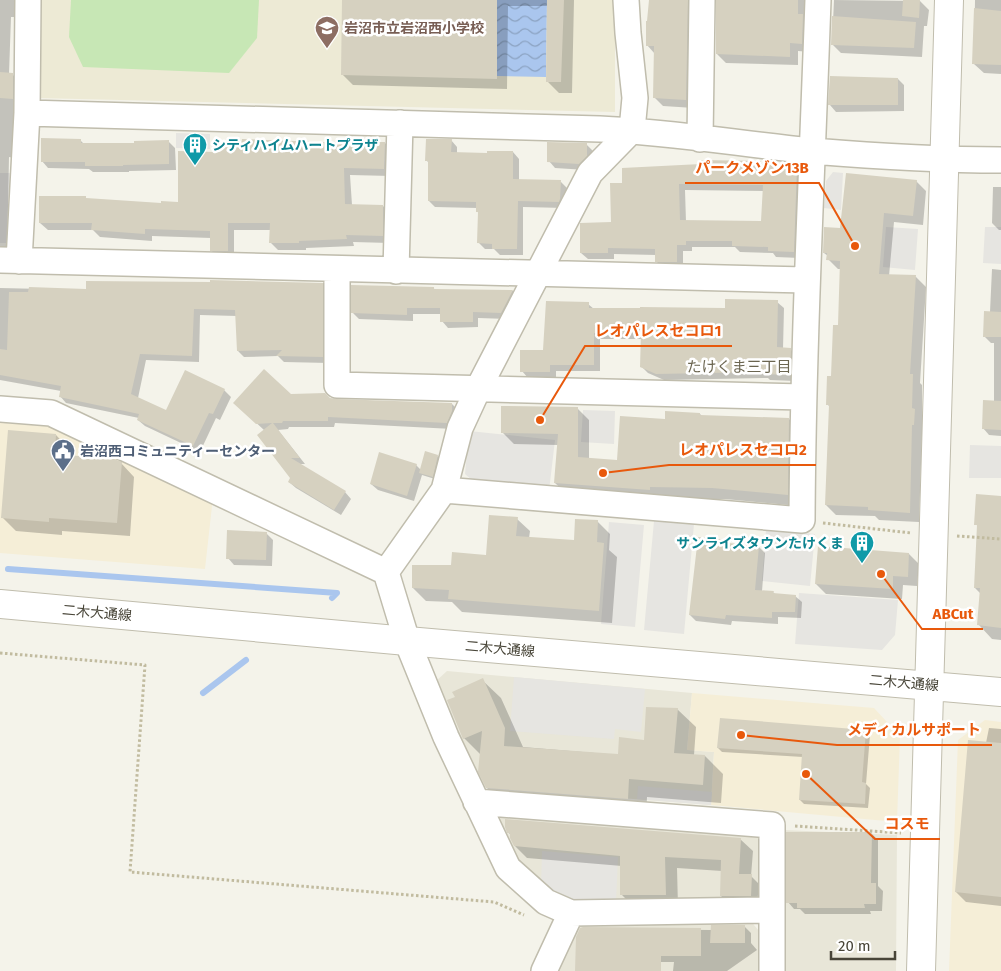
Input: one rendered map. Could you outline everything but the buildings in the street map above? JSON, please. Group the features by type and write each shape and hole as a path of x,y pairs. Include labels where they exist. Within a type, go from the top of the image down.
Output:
{"street":[{"path":"28,0 27,113 9,260 806,280"},
{"path":"386,572 444,490 460,428 478,389 590,173 632,130 635,98 626,0"},
{"path":"700,139 702,0"},
{"path":"444,490 802,520 806,280 818,0"},
{"path":"921,971 949,0"},
{"path":"27,113 632,130 812,151 945,160 1001,160"},
{"path":"396,271 400,123"},
{"path":"337,269 337,385 803,397"},
{"path":"0,409 51,413 386,572 407,641 446,737 476,802 508,868 546,902 572,912 772,910"},
{"name":"二木大通線","path":"0,604 1001,692"},
{"path":"476,802 772,825 772,971"},
{"path":"544,971 572,912"}],"path":[{"path":"802,520 913,534"},
{"path":"954,536 1001,539"},
{"path":"0,653 145,665 130,872 494,902 525,916"},
{"path":"772,825 907,833"}],"shaded area":[{"name":"岩沼市立岩沼西小学校","path":"39,0 615,0 615,112 37,98"},
{"path":"176,133 210,134 210,149 176,148"},
{"path":"833,172 843,173 841,210 824,208 826,181"},
{"path":"0,173 16,173 14,243 0,243"},
{"path":"886,227 918,229 915,270 883,267"},
{"path":"985,227 1001,227 1001,264 983,263"},
{"path":"583,410 615,411 614,444 581,442"},
{"path":"0,418 34,422 76,434 213,497 205,569 0,553"},
{"path":"469,431 555,440 549,491 475,483 465,474"},
{"path":"970,445 1001,446 1001,478 969,478"},
{"path":"654,521 694,524 684,634 644,630"},
{"path":"609,522 644,525 635,627 601,624"},
{"path":"766,530 815,534 810,586 762,581"},
{"path":"799,593 898,600 895,635 882,650 795,644"},
{"path":"447,671 692,693 687,750 714,752 711,805 480,787 435,682"},
{"path":"514,677 645,689 641,732 615,729 614,739 510,731"},
{"path":"692,693 874,708 900,736 897,822 711,805 714,752 687,750"},
{"path":"985,720 1001,722 1001,971 949,971 958,740"},
{"path":"638,786 712,792 711,805 637,799"},
{"path":"505,809 751,827 762,843 760,893 750,903 580,901 555,895 519,869 497,821"},
{"path":"783,830 897,835 896,971 782,971"},
{"path":"542,851 618,857 616,902 580,901 555,895 541,889"},
{"path":"585,919 749,919 759,931 760,971 556,971 575,926"}],"green space":[{"path":"71,0 259,0 257,38 229,73 83,67 69,37"}],"water":[{"path":"497,0 547,0 546,77 497,76"}],"waterway":[{"path":"8,569 337,593 332,598"},
{"path":"203,693 246,660"}],"place":[{"name":"岩沼市立岩沼西小学校","path":"327,49"},
{"name":"シティハイムハートプラザ","path":"195,166"},
{"name":"パークメゾン13B","path":"855,246"},
{"name":"レオパレスセコロ1","path":"540,420"},
{"name":"岩沼西コミュニティーセンター","path":"63,472"},
{"name":"レオパレスセコロ2","path":"603,473"},
{"name":"サンライズタウンたけくま","path":"862,564"},
{"name":"ABCut","path":"881,574"},
{"name":"メディカルサポート","path":"741,735"},
{"name":"コスモ","path":"806,774"}],"district":[{"name":"たけくま三丁目","path":"739,367"}]}
